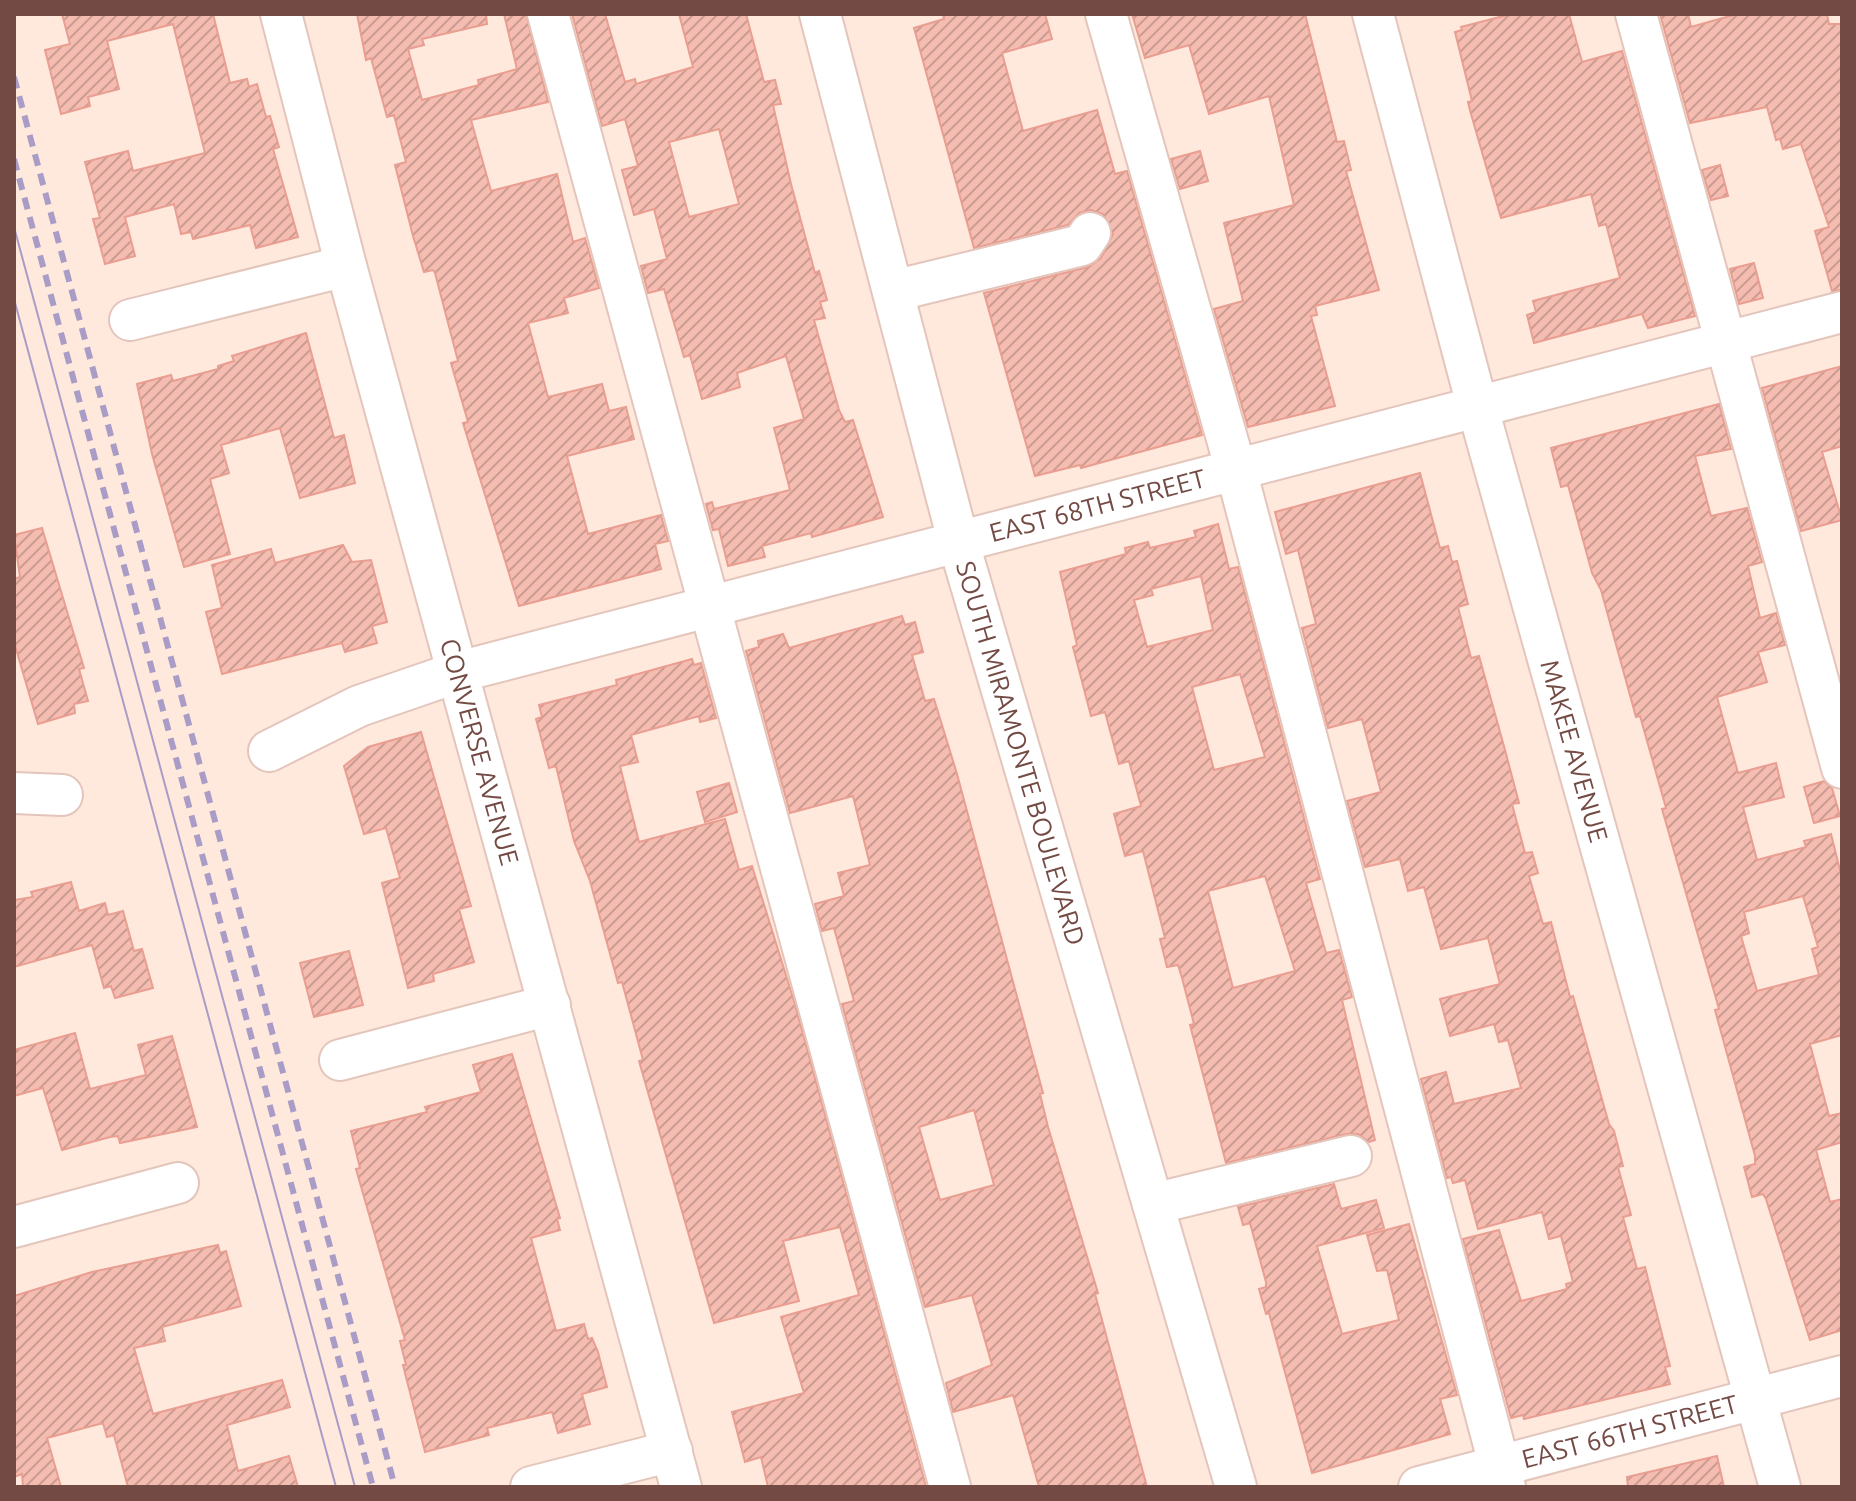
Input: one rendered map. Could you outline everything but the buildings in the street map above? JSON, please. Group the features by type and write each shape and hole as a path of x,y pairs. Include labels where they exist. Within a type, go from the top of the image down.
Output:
{"street":[{"name":"CONVERSE AVENUE","path":"281,14 346,266 677,1469"},
{"path":"548,14 950,1487"},
{"name":"SOUTH MIRAMONTE BOULEVARD","path":"820,14 959,544 1236,1487"},
{"path":"1106,14 1236,470 1502,1476"},
{"name":"MAKEE AVENUE","path":"1373,14 1477,405 1780,1487"},
{"path":"1636,14 1842,768"},
{"path":"893,291 1082,245 1090,233"},
{"path":"130,320 346,266"},
{"name":"EAST 68TH STREET","path":"269,751 359,706 458,672 1842,312"},
{"path":"14,793 62,795"},
{"path":"340,1060 550,1005"},
{"path":"1153,1204 1351,1156"},
{"path":"14,1227 178,1183"},
{"name":"EAST 66TH STREET","path":"1419,1487 1502,1476 1756,1398 1842,1376"},
{"path":"531,1487 677,1469"}],"tram line":[{"path":"14,227 355,1487"},
{"path":"14,299 336,1487"}],"railway":[{"path":"14,77 395,1487"},
{"path":"14,159 373,1487"}]}
